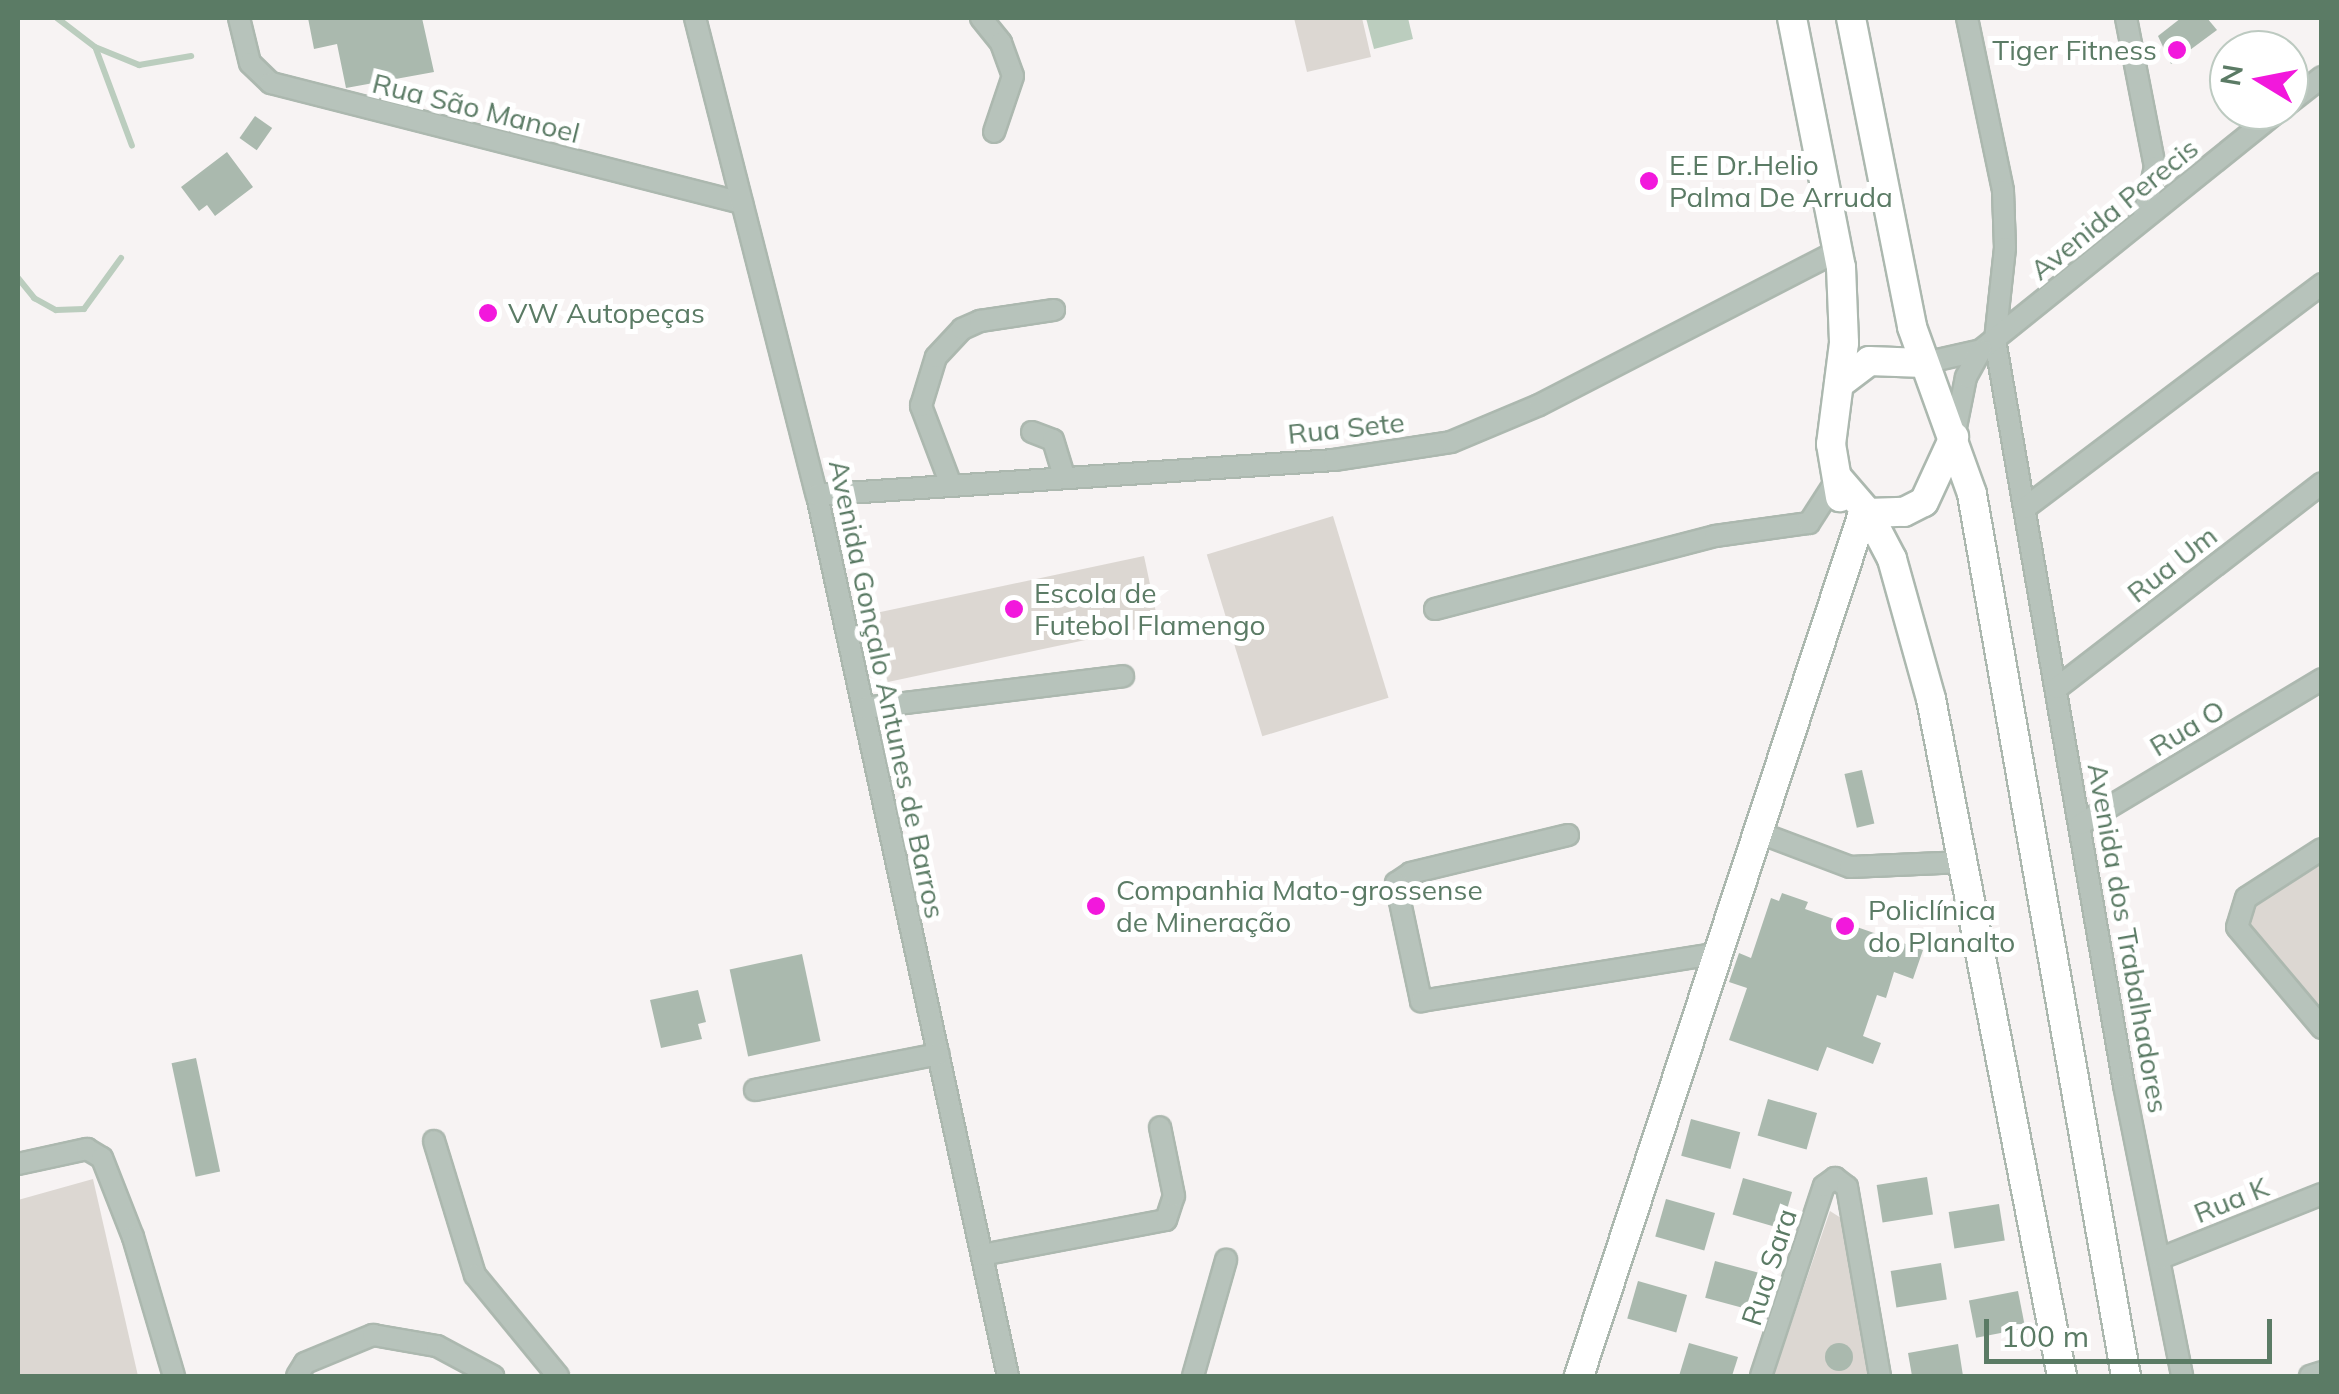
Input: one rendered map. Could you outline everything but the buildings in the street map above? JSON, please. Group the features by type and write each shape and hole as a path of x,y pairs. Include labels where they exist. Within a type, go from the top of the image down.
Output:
{"main road":[{"path":"1792,18 1837,251 1844,320 1832,436 1838,478 1836,604"},
{"path":"1851,18 1924,363 1954,437 1976,513 2126,1376"},
{"path":"1839,384 1869,361 1924,363"},
{"path":"1866,511 1904,512 1924,502 1954,437"},
{"path":"1838,478 1866,511 1902,594 1964,862 2062,1376"},
{"path":"1580,1376 1866,511"}],"street":[{"name":"Rua São Manoel","path":"239,18 250,63 271,84 742,203"},
{"name":"Avenida Gonçalo Antunes de Barros","path":"695,18 818,495 1008,1376"},
{"path":"981,18 1001,44 1013,76 994,132"},
{"path":"1967,18 2003,191 2005,248 1988,345"},
{"path":"2126,18 2156,172 2141,222"},
{"path":"2134,59 2146,18"},
{"name":"Avenida Perecis","path":"1954,437 1966,377 1988,345 2255,130"},
{"path":"2156,172 2184,187"},
{"name":"Rua Sete","path":"818,495 1334,460 1450,442 1540,405 1837,251"},
{"path":"2025,508 2322,284"},
{"path":"951,486 920,406 936,357 962,329 980,321 1054,310"},
{"name":"Avenida Perecis","path":"1924,363 1988,345"},
{"name":"Avenida dos Trabalhadores","path":"1988,345 2025,508 2124,1085 2182,1376"},
{"path":"1032,432 1052,440 1064,478"},
{"path":"1435,609 1715,536 1809,523 1838,478"},
{"name":"Rua Um","path":"2057,688 2319,490"},
{"path":"864,708 1123,676"},
{"name":"Rua O","path":"2082,824 2322,679"},
{"path":"1760,834 1850,866 1964,862"},
{"path":"1568,835 1411,873 1396,883 1421,1002 1439,1004 1720,953"},
{"path":"2322,849 2246,898 2237,927 2322,1028"},
{"path":"755,1090 939,1054"},
{"path":"982,1255 1166,1220 1174,1196 1160,1127"},
{"path":"434,1141 474,1276 558,1376"},
{"path":"18,1164 87,1149 102,1158 133,1237 174,1376"},
{"name":"Rua Sara","path":"1762,1376 1824,1186 1833,1178 1846,1187 1880,1376"},
{"name":"Rua K","path":"2161,1258 2322,1194"},
{"path":"1193,1376 1226,1260"},
{"path":"298,1376 305,1363 373,1334 437,1346 493,1376"},
{"path":"2310,1376 2322,1372"}],"shaded area":[{"path":"1294,18 1362,18 1371,57 1307,72"},
{"path":"1366,18 1408,18 1413,39 1374,49"},
{"path":"1333,516 1389,698 1262,736 1207,555"},
{"name":"Escola de Futebol Flamengo","path":"1144,556 1159,624 886,682 871,614"},
{"path":"2321,861 2321,1018 2249,932 2249,922 2255,906"},
{"path":"93,1179 138,1376 18,1376 18,1200"},
{"path":"1830,1211 1841,1218 1873,1376 1773,1376"}],"waterway":[{"path":"57,18 95,47 139,65 191,56"},
{"path":"96,49 132,146"},
{"path":"18,278 34,298 56,310 84,309 121,258"}],"place":[{"name":"Tiger Fitness","path":"2177,50"},
{"name":"E.E Dr.Helio Palma De Arruda","path":"1649,181"},
{"name":"VW Autopeças","path":"488,313"},
{"name":"Escola de Futebol Flamengo","path":"1014,609"},
{"name":"Companhia Mato-grossense de Mineração","path":"1096,906"},
{"name":"Policlínica do Planalto","path":"1845,926"}]}
